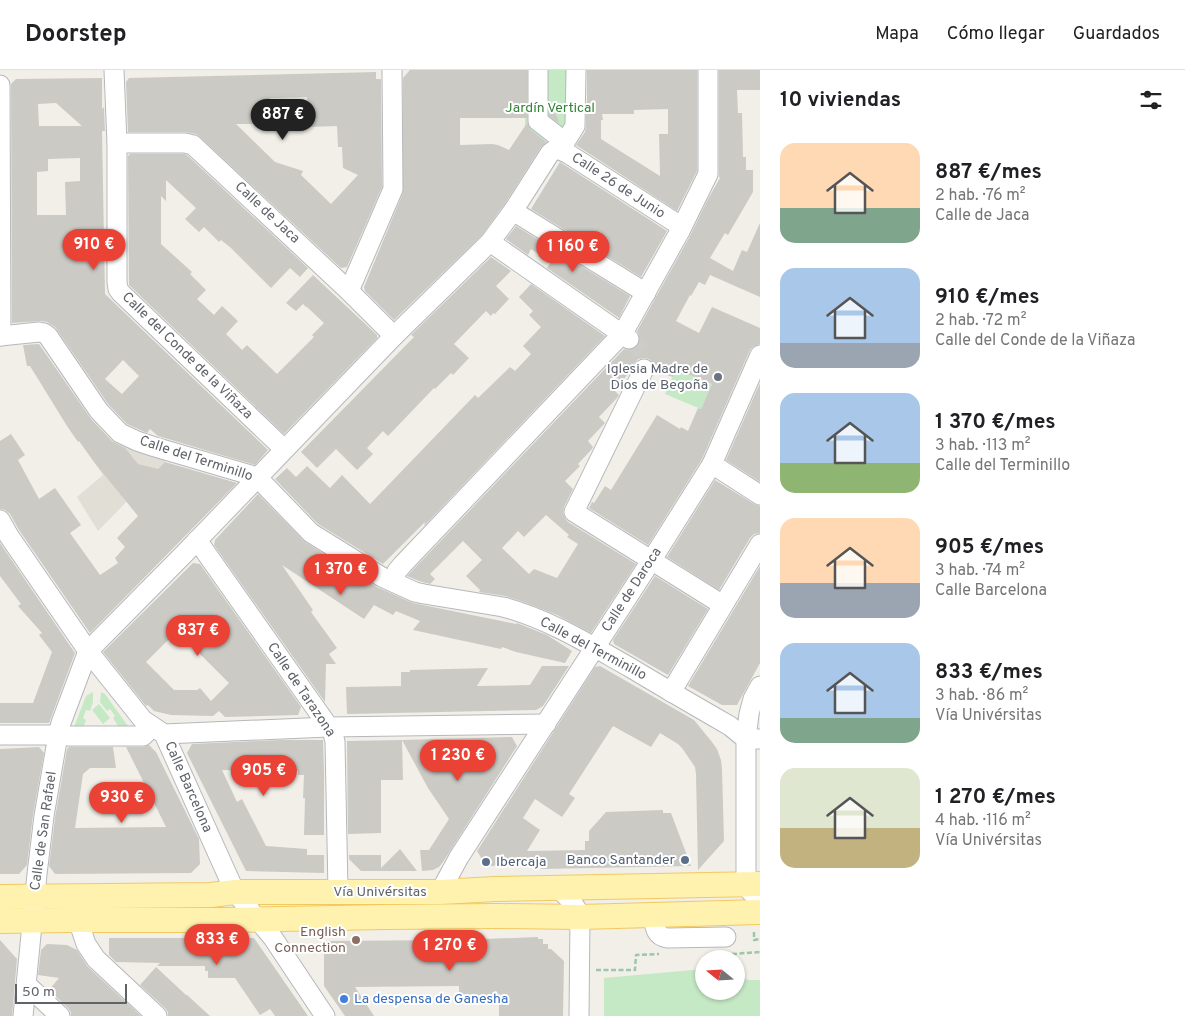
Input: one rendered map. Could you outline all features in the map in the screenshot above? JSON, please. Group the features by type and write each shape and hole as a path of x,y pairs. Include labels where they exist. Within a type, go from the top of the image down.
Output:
{"main road":[{"name":"Vía Univérsitas","path":"0,896 212,895 235,892 338,891 440,892 495,889 755,890"},
{"path":"422,916 432,907 440,892"},
{"name":"Vía Univérsitas","path":"0,921 227,920 422,916 580,918 653,916 757,921"}],"street":[{"path":"0,70 0,75"},
{"name":"Calle del Conde de la Viñaza","path":"114,70 117,143 117,272 119,290 284,449"},
{"path":"349,291 393,189 392,70"},
{"name":"Calle 26 de Junio","path":"538,70 538,121 563,146 567,153 678,227"},
{"path":"88,651 394,336 490,242 550,153 563,146 575,126 576,70"},
{"path":"388,580 573,384 626,336 678,227 708,174 708,70"},
{"path":"0,85 1,336"},
{"name":"Calle de Jaca","path":"117,143 185,143 193,145 349,291 394,336"},
{"path":"513,210 646,294"},
{"path":"490,242 626,336"},
{"name":"Calle del Terminillo","path":"1,336 44,333 48,336 99,411 120,433 137,441 256,478 311,533 388,580 415,592 514,610 551,624 595,647 753,739"},
{"name":"Calle de Daroca","path":"440,892 459,858 712,464 760,355"},
{"path":"644,369 574,512 723,605"},
{"path":"712,464 760,495"},
{"name":"Calle Barcelona","path":"0,520 88,651 143,720 156,732 235,892 273,938 325,1016"},
{"name":"Calle de Tarazona","path":"197,540 333,733 335,742 338,891"},
{"path":"671,692 760,544"},
{"name":"Calle de San Rafael","path":"23,1016 44,816 63,735 61,723 88,651"},
{"path":"755,890 753,739 749,714 753,699 760,686"},
{"path":"0,735 144,736 156,732 546,724"},
{"path":"559,889 573,902 580,918 579,1016"},
{"path":"653,916 655,928 662,937 727,946"},
{"path":"78,920 86,944 96,959 157,1016"},
{"path":"27,985 60,1016"}],"path":[{"path":"757,921 754,940 760,939"},
{"path":"727,946 760,952"},
{"path":"579,970 635,970 636,955 664,954"}],"shaded area":[{"path":"121,444 168,459 98,531 77,497 103,475 94,462"}],"green space":[{"name":"Jardín Vertical","path":"525,70 576,70 575,126 553,133 544,146 525,133"},
{"path":"676,369 712,384 701,409 665,394"},
{"path":"93,692 93,702 90,711 86,710 83,718 86,720 84,726 74,727 86,696"},
{"path":"101,692 105,694 128,726 118,726 113,718 115,716 110,709 107,711 100,702"},
{"path":"99,704 110,718 103,724 92,710"},
{"path":"695,970 695,1000 745,1000 745,978 760,980 760,1016 604,1016 604,978"}],"building":[{"path":"410,70 527,70 527,118 460,118 460,145 492,144 509,150 527,123 531,130 546,142 482,235 394,320 365,291 364,287 403,193 403,78"},
{"path":"587,70 697,70 697,171 677,211 576,145 585,132 586,115 591,108 587,105","holes":["668,109 668,134 659,134 660,176 601,139 602,114 634,114 634,110"]},
{"path":"719,70 760,70 760,90 737,90 738,113 742,113 743,157 746,157 746,170 753,170 753,192 728,235 725,233 710,258 733,271 742,250 747,252 760,223 760,297 710,275 705,285 699,282 676,321 699,333 712,307 760,328 760,344 750,350 702,459 648,545 589,508 605,486 611,490 657,415 680,429 681,427 688,431 698,408 701,409 712,384 676,369 673,377 655,371 654,363 644,358 638,359 614,390 619,395 599,417 605,423 588,441 593,447 592,449 578,464 580,466 565,481 573,489 563,513 568,522 636,564 591,633 557,615 524,602 505,596 479,592 480,590 466,576 482,560 463,541 430,574 435,579 430,584 407,576 624,349 633,349 638,345 640,339 637,331 690,236 719,177","holes":["546,515 569,535 567,537 578,544 557,578 534,569 529,574 502,548 518,531 524,537"]},
{"path":"376,72 376,79 381,79 382,187 347,267 341,268 196,134 185,132 128,132 126,82 129,78","holes":["307,97 308,127 337,126 338,147 342,147 343,168 358,175 331,204 301,175 303,171 275,162 236,124 271,124 270,98"]},
{"path":"102,78 102,109 104,107 105,131 102,131 105,294 268,450 255,465 158,436 150,429 147,433 127,424 108,404 55,327 41,321 12,323 11,84 16,79","holes":["56,103 82,126 39,126 38,104","80,158 80,181 65,182 66,215 37,215 37,172 48,171 48,159","123,360 139,376 122,394 105,379"]},
{"path":"549,100 558,119 559,123 549,116"},
{"path":"130,154 187,155 308,268 300,277 290,268 271,288 231,248 221,240 219,242 204,227 199,232 185,219 196,208 166,180 166,201 161,196 161,244 192,272 190,274 206,290 197,299 214,315 222,306 238,321 226,334 242,350 247,345 277,374 314,337 312,335 324,323 303,304 296,311 286,303 313,275 377,335 377,338 284,434 129,285 128,156"},
{"path":"560,162 667,231 641,277 531,209"},
{"path":"516,226 630,296 619,318 547,268 551,262 531,249 528,255 506,239"},
{"path":"491,257 511,271 496,286 509,299 495,314 493,313 491,316 486,311 454,344 469,358 453,375 451,373 434,388 388,436 383,431 367,448 373,454 357,470 336,449 317,468 301,452 414,337 411,335"},
{"path":"531,284 605,336 424,526 425,522 383,564 318,524 275,479 287,468 296,477 307,466 330,488 342,475 370,504 475,395 478,398 510,367 515,371 531,354 523,346 541,327 529,315 533,311 519,297"},
{"path":"39,344 91,419 112,441 125,448 138,464 158,469 165,462 237,483 90,633 10,514 0,509 0,441 11,434 25,455 18,460 39,499 55,488 81,525 70,533 100,575 118,563 115,558 125,547 117,538 138,516 78,442 30,366 27,366 23,345"},
{"path":"760,383 760,482 726,460"},
{"path":"715,480 760,506 760,533 754,534 750,538 719,590 667,557"},
{"path":"258,494 305,542 377,587 413,603 517,623 547,635 572,651 565,663 502,647 501,649 413,630 420,621 396,611 393,615 374,605 364,619 282,565 313,610 311,612 337,648 329,654 336,664 326,664 325,702 214,545 215,540"},
{"path":"0,543 75,653 49,723 0,723 0,703 33,703 52,652 39,635 42,633 18,606 21,604 0,576"},
{"path":"193,563 200,564 301,707 298,715 225,717 219,711 213,716 171,715 154,711 148,705 146,706 103,652","holes":["171,637 178,647 187,641 229,683 211,701 200,688 197,690 174,690 146,662"]},
{"path":"760,566 760,663 737,705 722,705 688,686"},
{"path":"655,576 708,609 668,675 614,644 613,640"},
{"path":"542,666 569,666 543,706 536,710 347,714 346,687 401,686 401,672 410,672 410,670 488,668 477,686 530,685"},
{"path":"600,666 694,720 717,749 722,769 724,841 698,870 695,767 678,744 660,733 651,747 613,726 569,794 575,798 562,817 535,799 523,818 540,830 527,851 585,850 585,841 589,841 589,831 606,812 663,810 663,813 671,813 691,866 541,869 541,865 486,866 477,851 595,667"},
{"path":"512,737 517,746 443,862 433,870 422,871 420,850 429,850 449,819 428,788 402,740"},
{"path":"323,740 324,835 304,835 304,775 298,775 298,771 222,770 237,802 242,799 266,846 307,849 307,855 324,855 324,873 246,871 187,753 192,744"},
{"path":"402,740 403,780 381,780 381,833 348,834 347,741"},
{"path":"149,745 156,752 199,839 200,864 191,873 55,874 49,866 67,749 69,747 113,747 116,768 90,768 83,774 75,828 166,827 126,747"},
{"path":"39,747 44,753 33,815 27,865 19,874 0,874 0,749"},
{"path":"400,849 417,871 361,871 349,859 349,855 381,855 381,868"},
{"path":"538,937 538,939 543,939 543,944 548,944 548,949 551,949 564,961 563,1016 499,1016 499,1002 459,1002 459,986 355,987 374,1016 345,1016 324,986 324,941 458,940"},
{"path":"109,938 254,938 308,1016 275,1016 270,1009 260,1015 235,978 208,978 208,971 205,971 205,966 157,966 160,963 116,962 109,955"},
{"path":"0,940 17,959 12,1016 0,1016"},
{"path":"47,944 67,945 77,950 88,967 141,1016 71,1016 68,1008 49,990 59,978 38,975 41,950"},
{"path":"156,967 210,1016 168,1016 165,1008 140,985"}],"tunnel":[{"path":"629,339 644,356 644,369"}],"place":[{"name":"Iglesia Madre de Dios de Begoña","path":"718,377"},
{"name":"Banco Santander","path":"685,860"},
{"name":"Ibercaja","path":"486,862"},
{"name":"English Connection","path":"356,940"},
{"name":"La despensa de Ganesha","path":"344,999"}]}
